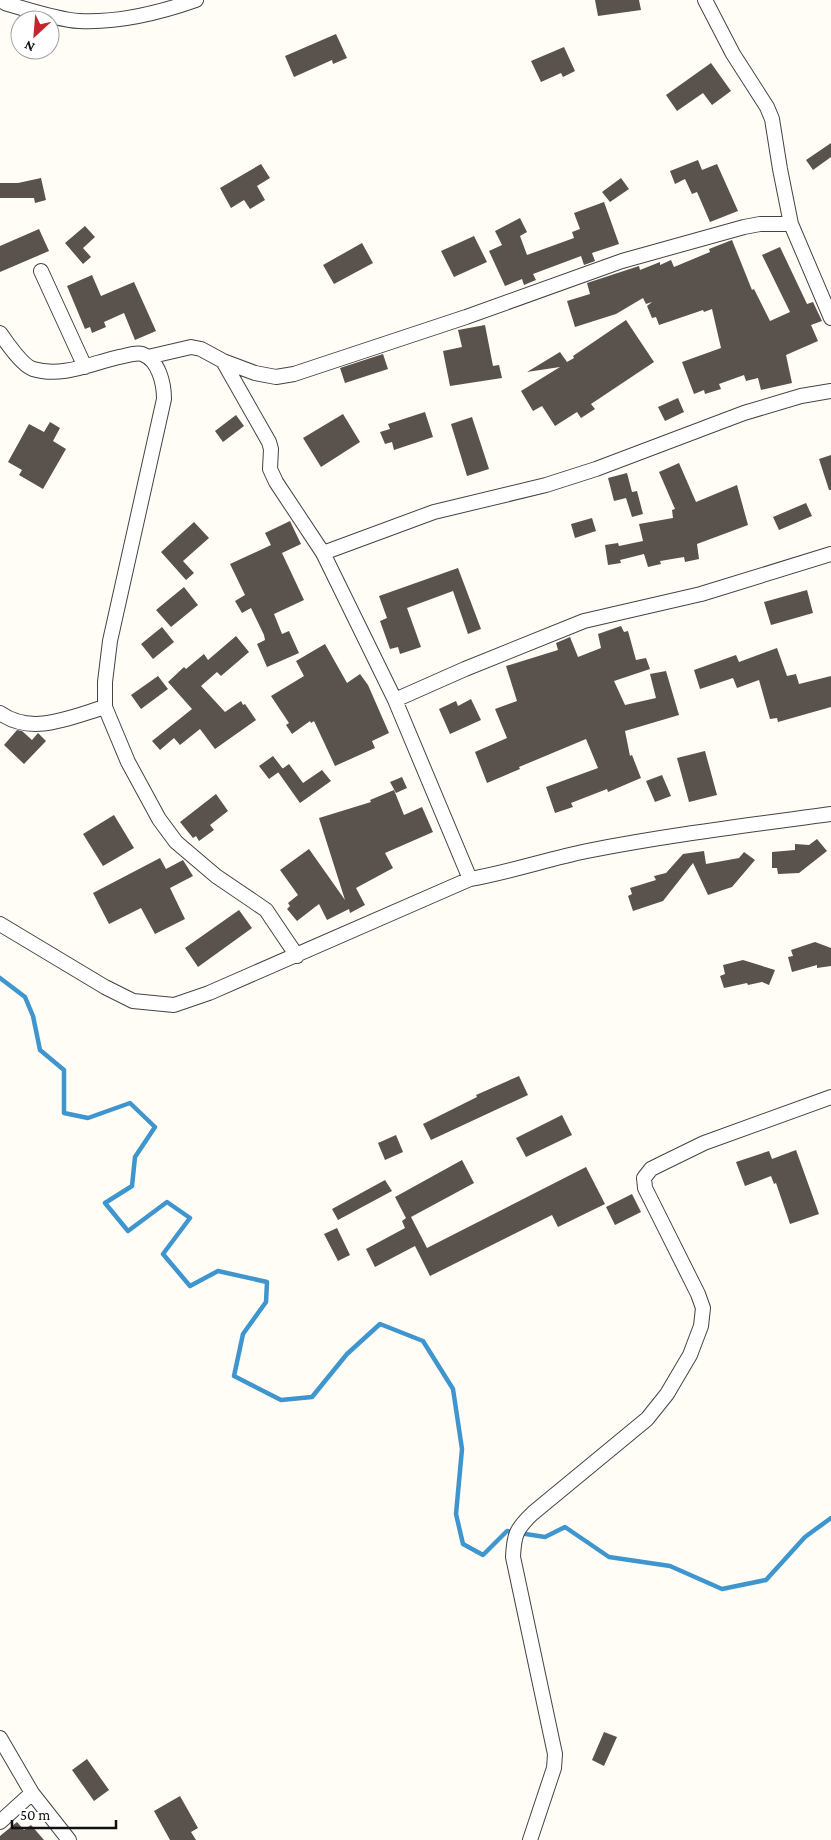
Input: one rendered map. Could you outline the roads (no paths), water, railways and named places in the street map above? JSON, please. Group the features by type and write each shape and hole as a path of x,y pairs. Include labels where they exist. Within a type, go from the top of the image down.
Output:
{"street":[{"path":"4,6 78,21 125,19 196,0"},
{"path":"705,0 733,54 767,106 772,119 792,224 831,318"},
{"path":"148,357 191,347 201,349 223,361 255,373 276,377 294,374 466,317 622,261 744,227 760,224 792,224"},
{"path":"41,272 85,367"},
{"path":"0,333 27,365 33,369 55,371 85,367 131,354 141,354 148,357 158,368 164,399 110,641 105,682 105,707 128,762 159,818 176,842 216,876 266,910 297,956"},
{"path":"223,361 269,442 271,449 270,469 276,482 323,553 395,700 470,879"},
{"path":"323,553 434,512 546,485 596,469 744,413 801,396 831,391"},
{"path":"395,700 489,659 584,621 701,594 831,554"},
{"path":"0,713 11,721 40,725 105,707"},
{"path":"0,924 105,987 133,1000 174,1005 210,993 297,956 470,879 502,874 587,851 722,829 831,814"},
{"path":"530,1840 554,1768 555,1754 513,1558 514,1539 520,1525 647,1418 667,1394 690,1354 701,1326 703,1308 698,1294 645,1188 644,1178 651,1169 704,1143 831,1098"},
{"path":"0,1738 32,1792 69,1840"},
{"path":"0,1822 32,1792"}],"waterway":[{"path":"0,978 25,997 33,1016 40,1050 64,1070 64,1113 88,1118 130,1103 155,1127 135,1157 132,1186 105,1203 128,1231 167,1202 190,1218 163,1254 190,1286 218,1271 267,1282 266,1302 243,1334 234,1376 281,1400 312,1397 347,1354 380,1324 423,1341 453,1389 462,1449 456,1514 463,1544 483,1555 507,1531 545,1537 565,1527 609,1557 670,1566 722,1589 766,1580 805,1537 831,1518"}]}
